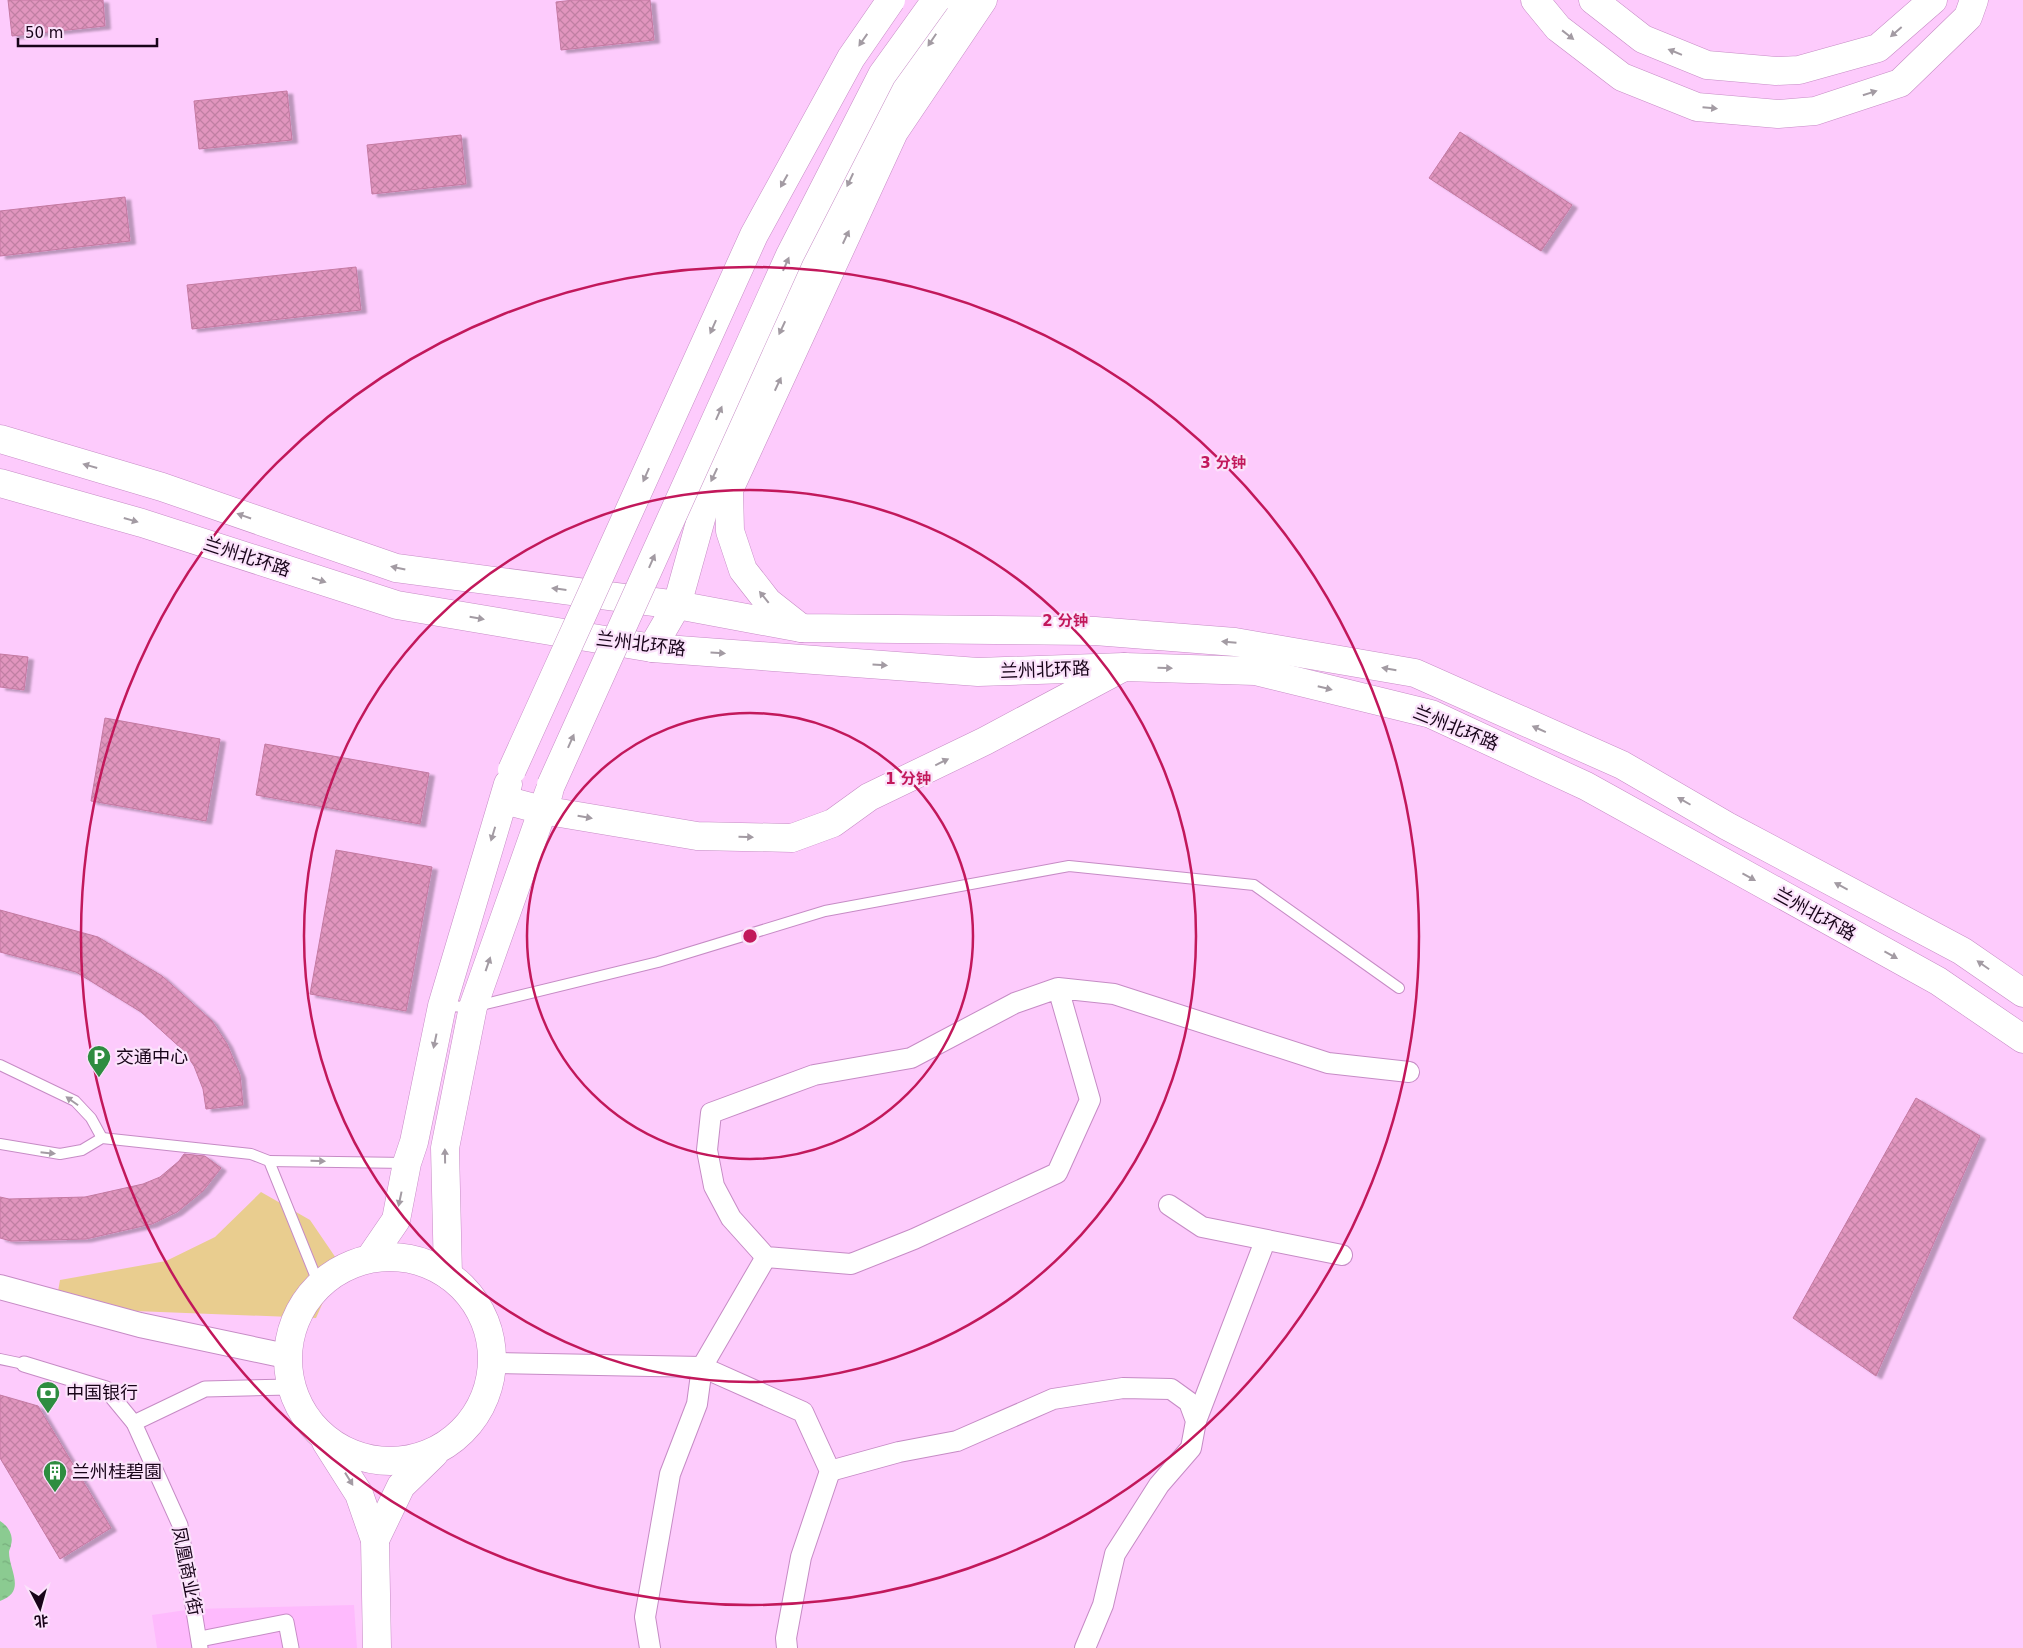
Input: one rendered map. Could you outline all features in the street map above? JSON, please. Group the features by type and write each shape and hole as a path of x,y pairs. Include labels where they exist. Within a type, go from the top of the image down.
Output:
{"main road":[{"path":"370,1258 396,1220 442,1006 512,770 754,235 851,58 892,0"},
{"path":"448,1275 445,1148 473,1007 547,797 790,254 882,75 936,0"},
{"path":"652,648 677,604 711,483 877,122 960,0"},
{"path":"801,628 768,602 743,570 730,531 729,490 894,132 983,0"},
{"path":"1535,0 1558,28 1622,77 1697,107 1778,114 1816,111 1900,83 1968,17 1974,0"},
{"path":"1592,0 1643,39 1707,65 1776,71 1799,70 1878,48 1933,0"},
{"name":"兰州北环路","path":"0,439 162,487 396,568 677,604 801,628 1104,632 1235,642 1415,673 1622,765 1727,826 1962,951 2023,993"},
{"name":"兰州北环路","path":"0,483 142,524 397,605 652,648 978,672 1124,667 1254,671 1431,714 1586,786 1938,981 2023,1039"},
{"path":"504,800 547,797 697,836 792,838 833,822 869,797 985,741 1124,667"},
{"path":"376,1540 401,1486 437,1451 459,1435 477,1414 488,1389 492,1363 490,1337 482,1313 467,1292 448,1275 430,1265 410,1259 390,1257 370,1258 342,1268 319,1285 296,1317 286,1356 290,1387 303,1415 323,1438 359,1494 376,1540 377,1648"},
{"path":"323,1438 349,1454 378,1462 408,1460 437,1451"}],"street":[{"path":"1058,988 1090,1100 1057,1174 914,1239 850,1264 766,1257 731,1218 714,1186 707,1150 712,1113 814,1075 911,1058 1015,1003 1058,988 1114,994 1328,1063 1409,1072"},
{"path":"1169,1205 1202,1227 1264,1241 1342,1255"},
{"path":"1085,1648 1103,1605 1114,1554 1159,1485 1191,1448 1196,1421 1264,1241"},
{"path":"650,1648 645,1617 670,1474 697,1404 702,1368 766,1257"},
{"path":"0,1287 140,1326 286,1356"},
{"path":"492,1363 702,1368 803,1412 830,1471 801,1557 786,1638 787,1648"},
{"name":"凤凰商业街","path":"24,1364 106,1389 134,1423 180,1525 200,1644"},
{"path":"134,1423 205,1389 290,1387"},
{"path":"830,1471 899,1452 957,1441 1053,1399 1122,1388 1171,1389 1189,1402 1196,1421"},
{"path":"200,1644 286,1622 291,1648"}],"lane":[{"path":"442,1006 473,1007 658,962 825,911 1069,866 1254,885 1399,988"},
{"path":"0,1065 75,1101 91,1118 102,1138"},
{"path":"0,1144 60,1154 82,1150 102,1138 251,1154 269,1160 408,1163"},
{"path":"269,1160 319,1285"},
{"path":"0,1358 24,1364"}],"shaded area":[{"path":"261,1192 310,1220 340,1264 316,1318 135,1311 57,1297 60,1280 166,1261 215,1237"},
{"path":"354,1605 357,1648 157,1648 152,1615 193,1609"}],"water":[{"path":"0,1521 6,1525 11,1534 12,1541 9,1552 15,1586 13,1592 8,1597 0,1601"}],"building":[{"path":"8,0 103,0 105,26 12,36"},
{"path":"574,0 650,0 654,40 561,50 556,2"},
{"path":"287,91 292,140 199,149 194,101"},
{"path":"1460,132 1572,205 1541,251 1429,178"},
{"path":"461,135 466,184 372,194 367,145"},
{"path":"125,197 130,241 0,256 0,211"},
{"path":"356,267 361,310 192,329 187,285"},
{"path":"0,654 28,657 24,690 0,687"},
{"path":"105,718 220,739 206,821 91,801"},
{"path":"265,744 429,773 420,824 256,795"},
{"path":"336,850 432,867 406,1011 310,994"},
{"path":"0,910 98,937 162,976 212,1021 227,1044 240,1075 243,1105 206,1109 203,1089 194,1066 184,1051 141,1012 76,972 0,952"},
{"path":"1916,1098 1980,1136 1876,1376 1793,1318"},
{"path":"184,1154 205,1156 221,1168 203,1191 177,1212 152,1224 86,1239 11,1241 0,1238 0,1197 9,1199 85,1197 143,1184 160,1177 179,1161"},
{"name":"兰州桂碧園","path":"0,1395 38,1406 111,1528 60,1559 0,1458"}],"place":[{"name":"交通中心","path":"99,1078"},
{"name":"中国银行","path":"48,1414"},
{"name":"兰州桂碧園","path":"55,1493"}]}
